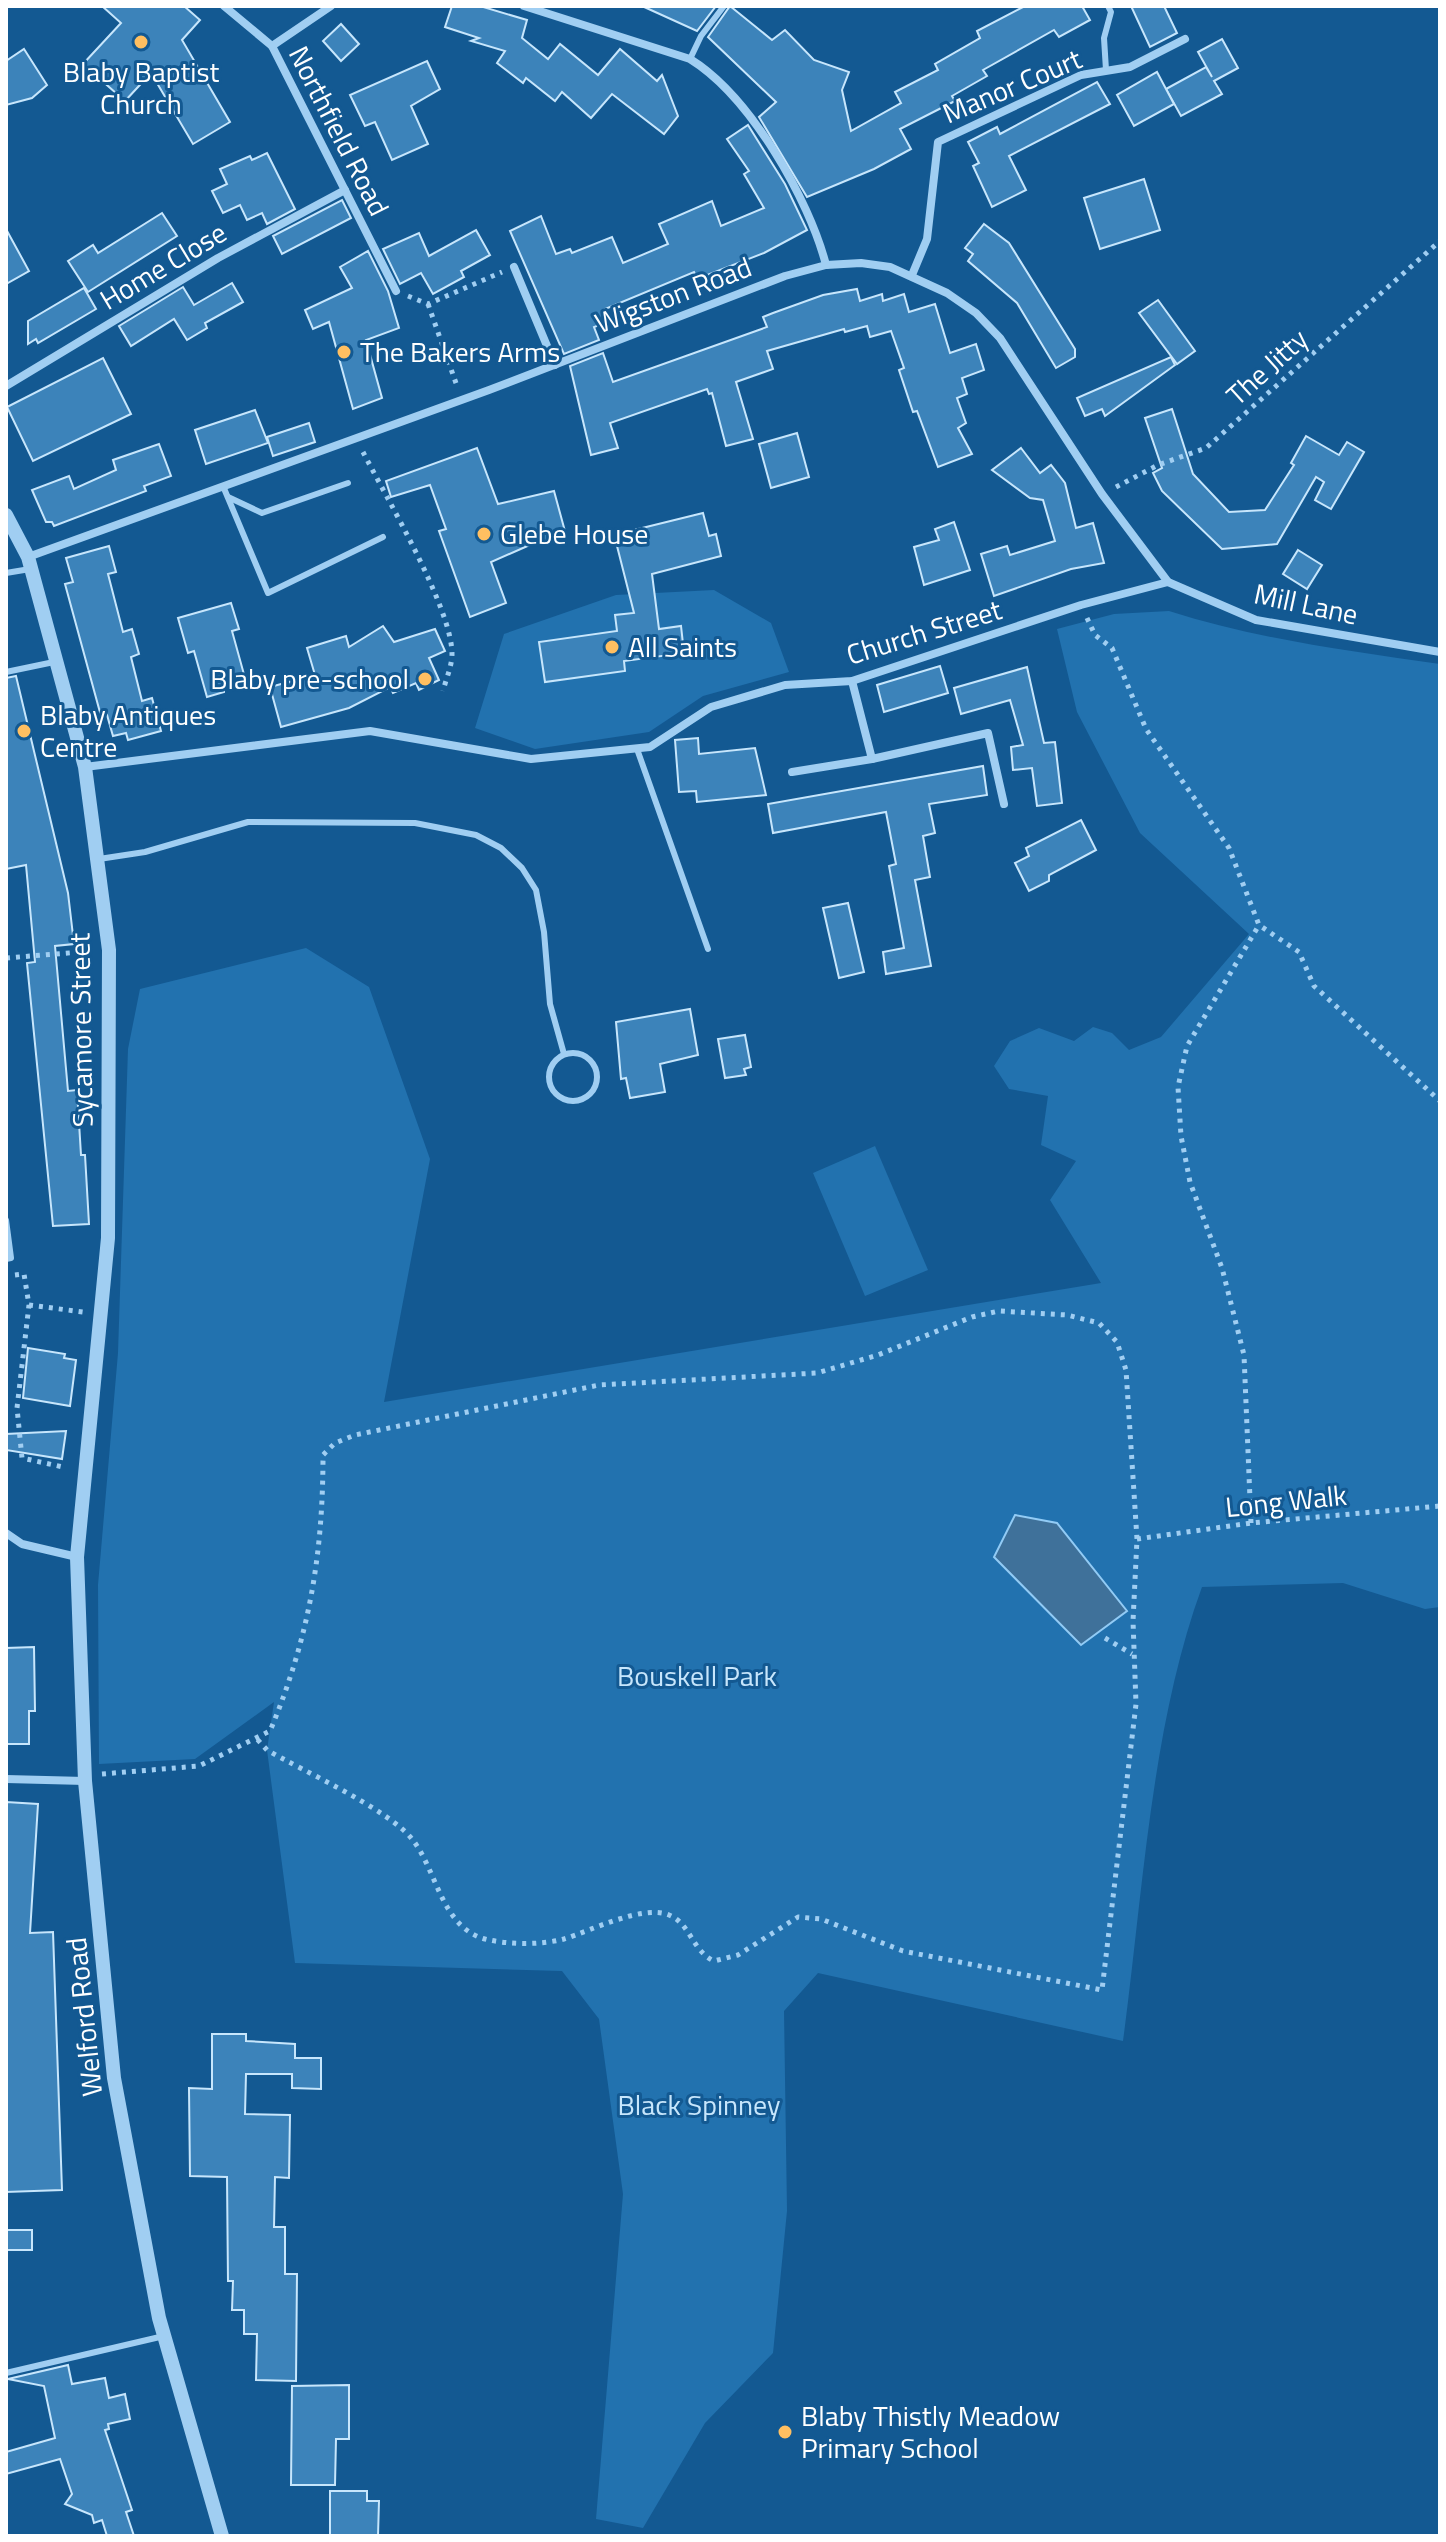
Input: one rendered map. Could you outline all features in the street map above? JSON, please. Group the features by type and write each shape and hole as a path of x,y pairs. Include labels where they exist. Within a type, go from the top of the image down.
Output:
{"street":[{"name":"Northfield Road","path":"224,6 272,46 396,291"},
{"path":"272,46 331,6"},
{"path":"524,6 690,59 710,71 750,114 817,228 826,265"},
{"name":"Manor Court","path":"912,275 927,239 938,142 1081,75 1130,67 1185,39"},
{"name":"Home Close","path":"6,386 218,258 345,190"},
{"name":"Wigston Road","path":"30,563 223,486 555,365 785,276 826,265 861,263 912,275 976,313 1000,338 1102,494 1168,582"},
{"path":"514,267 555,365"},
{"name":"Sycamore Street","path":"6,515 30,563 85,767 109,950 108,1238 77,1557"},
{"name":"Church Street","path":"85,767 370,731 531,759 650,747 711,707 785,685 852,681 1081,605 1168,582"},
{"name":"Mill Lane","path":"1168,582 1256,620 1440,652"},
{"path":"852,681 872,759"},
{"path":"792,772 872,759 988,733 1004,804"},
{"path":"6,1533 22,1544 77,1557"},
{"name":"Welford Road","path":"77,1557 89,1778 114,2078 164,2336 222,2536"},
{"path":"6,1779 89,1778"}],"lane":[{"path":"690,59 701,36 724,6"},
{"path":"1106,70 1104,38 1111,12 1108,6"},
{"path":"228,497 262,513 348,483"},
{"path":"223,486 268,593 383,537"},
{"path":"6,573 30,563"},
{"path":"6,672 58,661"},
{"path":"637,749 708,949"},
{"path":"99,859 145,852 248,822 415,823 476,835 501,848 522,868 536,890 544,932 550,1004 564,1054"},
{"path":"580,1053 596,1070 596,1086 579,1101 563,1099 548,1081 552,1065 564,1054 580,1053"},
{"path":"6,1220 11,1258 6,1259"},
{"path":"6,2373 164,2336"}],"path":[{"name":"The Jitty","path":"1102,494 1158,465 1206,448 1440,241"},
{"path":"396,291 428,304 514,267"},
{"path":"428,304 457,388"},
{"path":"356,438 444,619 452,654 443,691"},
{"path":"1081,605 1095,635 1112,648 1146,729 1229,848 1259,925 1299,952 1314,986 1440,1101"},
{"path":"1251,1523 1244,1355 1222,1268 1190,1182 1181,1136 1178,1087 1187,1046 1259,925"},
{"path":"6,958 109,950"},
{"path":"6,1277 24,1274 29,1305 17,1408 22,1458 63,1467"},
{"path":"29,1305 83,1312"},
{"path":"89,1778 199,1766 270,1731 307,1628 323,1525 323,1455 335,1443 355,1435 599,1385 817,1373 878,1355 972,1317 999,1311 1067,1315 1099,1323 1117,1342 1126,1370 1137,1539 1133,1655 1136,1704 1102,1990 903,1951 821,1919 798,1917 738,1955 714,1961 700,1955 684,1924 667,1914 629,1917 561,1940 525,1944 484,1939 458,1925 412,1839 385,1815 267,1750 257,1739"},
{"name":"Long Walk","path":"1137,1539 1251,1523 1440,1506"},
{"path":"1105,1638 1133,1655"}],"green space":[{"path":"714,590 771,623 789,672 703,696 649,732 535,749 475,728 504,634 616,595"},
{"path":"1169,611 1269,637 1440,664 1440,1607 1425,1609 1343,1583 1202,1587 1185,1640 1160,1753 1123,2041 818,1973 784,2011 787,2211 773,2353 705,2423 643,2528 596,2519 623,2194 599,2019 562,1971 295,1963 267,1750 274,1702 195,1759 99,1764 98,1585 118,1353 128,1049 140,989 306,948 369,987 430,1159 384,1402 1101,1283 1050,1200 1076,1161 1041,1145 1048,1096 1009,1089 994,1066 1010,1041 1039,1028 1074,1041 1093,1027 1112,1033 1129,1050 1161,1037 1249,934 1140,833 1077,712 1057,629 1114,614"},
{"path":"875,1146 928,1270 865,1296 813,1173"}],"shaded area":[{"path":"1015,1515 1057,1523 1127,1611 1081,1645 994,1557"}],"building":[{"path":"102,6 184,6 200,20 182,40 230,122 193,144 151,73 125,101 83,64 121,23"},
{"path":"452,6 480,6 527,20 522,38 548,59 560,44 598,75 620,49 657,81 662,75 678,116 664,134 612,94 591,118 562,92 555,101 526,78 523,83 497,63 505,51 471,41 479,38 445,27"},
{"path":"642,6 716,6 697,31"},
{"path":"730,6 772,40 785,30 814,60 849,72 842,90 851,131 901,103 895,92 938,70 935,64 980,38 977,31 1025,6 1082,6 1090,20 1059,37 1054,30 983,70 987,76 952,96 955,101 900,129 911,149 874,169 807,197 759,117 776,102 708,37"},
{"path":"1131,6 1164,6 1177,33 1150,47"},
{"path":"341,24 359,44 341,61 323,41"},
{"path":"1222,39 1238,68 1214,81 1222,94 1181,116 1166,89 1206,67 1212,77 1198,52"},
{"path":"24,49 47,85 32,98 6,105 6,61"},
{"path":"427,61 440,89 411,106 428,144 392,160 375,122 365,126 350,95"},
{"path":"1157,72 1174,104 1134,126 1117,95"},
{"path":"1097,82 1110,104 1009,156 1026,190 992,207 973,166 979,163 968,142 997,127 1000,134"},
{"path":"748,125 785,184 807,230 764,253 697,279 694,272 605,309 610,321 594,327 599,340 564,354 510,231 541,216 556,254 570,249 572,253 612,237 623,263 668,244 659,224 712,201 721,226 764,208 744,174 749,171 727,139"},
{"path":"267,153 295,209 267,224 262,213 247,220 240,205 223,213 212,191 227,184 220,169 250,156 252,160"},
{"path":"1144,179 1160,230 1100,249 1084,198"},
{"path":"342,200 351,218 282,254 273,236"},
{"path":"162,213 177,236 88,292 68,261 93,245 98,253"},
{"path":"984,224 1009,243 1075,349 1075,357 1056,368 1017,303 968,261 973,254 965,248"},
{"path":"6,229 29,271 6,284"},
{"path":"476,230 490,255 461,271 464,277 433,294 421,273 400,284 383,249 419,233 429,256"},
{"path":"368,251 388,291 399,328 366,340 382,398 353,409 329,322 313,329 305,310 352,288 340,267"},
{"path":"232,283 243,302 205,323 207,328 187,340 174,319 131,346 119,326 183,287 194,305"},
{"path":"84,288 96,309 38,343 36,339 28,344 28,321"},
{"path":"857,289 860,301 882,294 883,301 904,294 909,312 935,304 950,353 976,344 984,370 962,378 967,394 957,398 966,423 958,428 972,454 938,467 917,411 913,412 899,370 904,368 891,331 870,337 867,326 845,332 844,329 767,351 773,369 736,382 753,439 726,446 712,393 709,394 707,389 610,423 618,448 591,455 570,366 603,353 613,382 767,327 763,317 773,313 823,295"},
{"path":"1158,300 1195,351 1177,364 1139,313"},
{"path":"1171,357 1175,365 1105,416 1102,409 1085,416 1077,398"},
{"path":"103,358 131,414 33,461 7,407"},
{"path":"1172,409 1193,474 1229,512 1265,510 1294,465 1291,463 1306,436 1339,455 1347,442 1364,452 1331,509 1315,500 1324,482 1316,477 1277,544 1222,549 1162,491 1153,473 1162,468 1145,418"},
{"path":"255,410 268,443 206,464 195,430"},
{"path":"309,423 315,442 273,456 267,437"},
{"path":"797,433 809,477 771,488 759,444"},
{"path":"159,444 171,476 144,486 146,491 54,526 52,522 46,522 32,490 69,476 74,489 116,470 113,460"},
{"name":"Glebe House","path":"477,448 498,504 554,491 566,535 532,544 491,562 506,603 470,617 439,531 446,529 430,485 391,497 386,481"},
{"path":"1021,448 1040,473 1051,465 1065,483 1076,528 1093,523 1104,563 1071,569 994,596 981,554 1007,546 1010,555 1055,541 1043,500 1030,498 992,470"},
{"path":"703,513 709,536 716,534 721,556 652,574 659,629 681,626 684,653 624,661 625,671 545,682 539,642 617,631 615,615 634,613 617,546 637,541 634,530"},
{"path":"954,522 970,570 924,585 914,547 939,540 935,529"},
{"path":"109,546 116,572 108,574 123,632 132,629 139,654 131,657 142,701 152,698 161,731 128,740 126,733 113,736 107,715 101,716 65,584 73,582 66,558"},
{"path":"1298,550 1322,565 1307,589 1283,574"},
{"path":"231,603 239,629 232,631 245,678 224,685 224,692 207,697 194,651 188,653 178,618"},
{"path":"383,626 394,642 435,629 445,651 429,658 439,680 419,690 416,683 393,693 390,687 349,708 281,727 270,687 315,675 307,648 346,636 349,647"},
{"path":"940,666 948,693 884,712 877,685"},
{"path":"1027,667 1044,743 1055,742 1062,803 1037,806 1032,768 1013,770 1011,747 1023,745 1010,700 961,714 954,688"},
{"path":"16,676 68,893 74,944 55,946 68,1091 77,1090 89,1224 53,1226 27,963 35,962 26,865 6,869 6,678"},
{"path":"698,738 699,754 755,748 766,795 697,802 696,791 679,792 675,740"},
{"path":"983,766 987,795 929,804 935,833 923,836 930,877 915,880 931,966 886,974 883,952 904,948 889,866 896,864 886,812 773,833 768,804"},
{"path":"1081,820 1096,850 1049,875 1049,881 1029,891 1015,863 1029,856 1026,848"},
{"path":"848,903 864,972 839,978 823,908"},
{"path":"690,1009 698,1055 660,1064 665,1092 630,1098 626,1078 621,1079 616,1022"},
{"path":"745,1035 751,1067 744,1069 746,1075 725,1078 718,1039"},
{"path":"28,1348 65,1354 64,1358 76,1360 70,1406 23,1398"},
{"path":"66,1431 62,1459 6,1450 6,1434"},
{"path":"34,1647 35,1711 29,1711 29,1744 6,1744 6,1648"},
{"path":"6,1802 38,1804 30,1933 53,1932 62,2190 6,2192"},
{"path":"212,2034 246,2034 246,2041 295,2044 295,2058 321,2058 321,2089 292,2088 292,2074 246,2074 245,2114 290,2115 289,2178 275,2177 274,2227 285,2227 285,2274 297,2274 296,2381 256,2380 257,2334 244,2334 244,2310 232,2310 233,2281 228,2281 227,2177 190,2176 189,2088 212,2089"},
{"path":"6,2230 32,2230 32,2250 6,2250"},
{"path":"68,2365 72,2384 105,2378 109,2398 125,2394 130,2419 108,2424 109,2429 105,2430 132,2510 126,2512 134,2536 107,2536 102,2520 94,2523 92,2515 65,2504 72,2494 60,2459 6,2474 6,2452 55,2438 44,2386 8,2379"},
{"path":"349,2385 349,2439 336,2439 335,2485 291,2485 292,2386"},
{"path":"330,2491 367,2491 367,2501 379,2501 378,2536 330,2536"}],"place":[{"name":"Blaby Baptist Church","path":"141,42"},
{"name":"The Bakers Arms","path":"344,352"},
{"name":"Glebe House","path":"484,534"},
{"name":"All Saints","path":"612,647"},
{"name":"Blaby pre-school","path":"425,679"},
{"name":"Blaby Antiques Centre","path":"24,731"},
{"name":"Blaby Thistly Meadow Primary School","path":"785,2432"}],"park label":[{"name":"Bouskell Park","path":"697,1676"},
{"name":"Black Spinney","path":"699,2105"}]}
